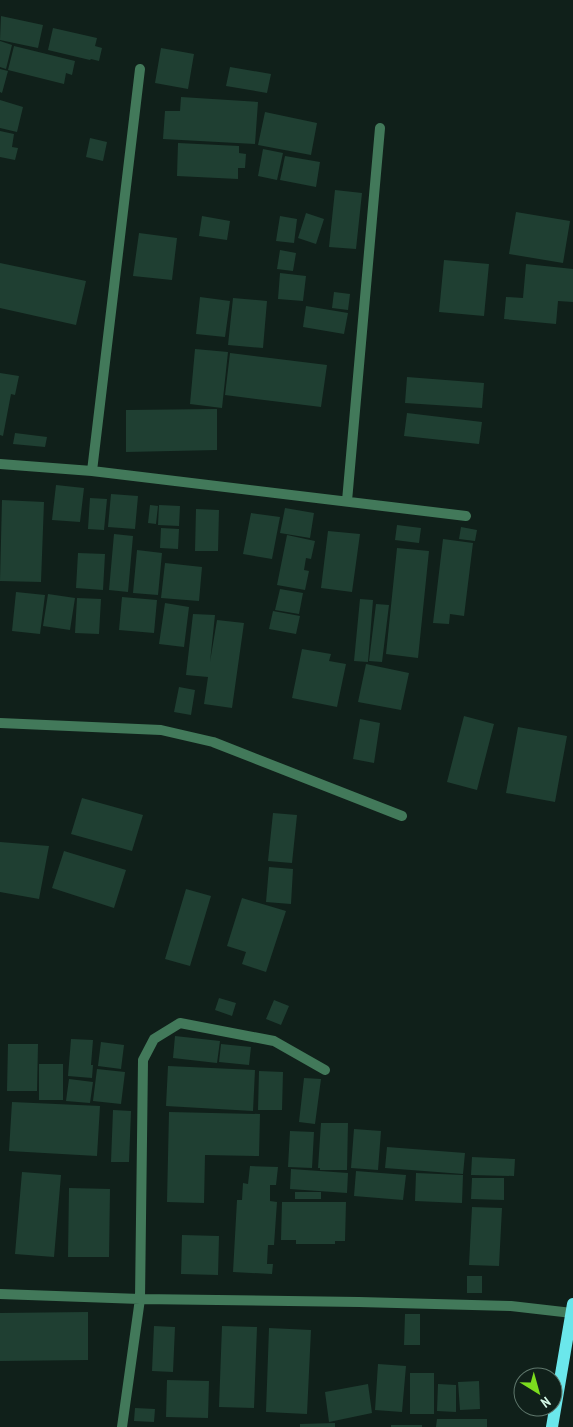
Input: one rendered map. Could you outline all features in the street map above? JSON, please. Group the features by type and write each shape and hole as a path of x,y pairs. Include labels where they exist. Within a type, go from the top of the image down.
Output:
{"main road":[{"path":"552,1427 572,1309"}],"street":[{"path":"92,471 140,69"},
{"path":"347,501 380,128"},
{"path":"0,464 92,471 466,516"},
{"path":"0,723 161,730 214,742 402,816"},
{"path":"122,1427 140,1299 143,1060 154,1040 180,1024 274,1041 325,1070"},
{"path":"0,1294 572,1309"}],"building":[{"path":"1,16 43,25 38,48 0,40"},
{"path":"53,28 97,38 95,46 102,48 99,61 48,50"},
{"path":"0,41 12,45 6,69 0,67"},
{"path":"14,46 75,61 72,75 66,73 64,84 8,70"},
{"path":"161,48 194,54 188,89 155,83"},
{"path":"230,67 271,74 267,93 226,86"},
{"path":"0,69 8,71 2,93 0,92"},
{"path":"181,97 258,102 255,144 163,139 165,111 180,111"},
{"path":"0,100 23,107 17,132 0,128"},
{"path":"265,112 317,123 311,155 258,145"},
{"path":"0,131 14,134 12,147 18,148 15,160 0,157"},
{"path":"90,138 107,142 103,161 86,157"},
{"path":"178,143 239,146 239,153 246,154 245,168 238,168 238,179 177,176"},
{"path":"263,149 283,153 277,180 258,176"},
{"path":"285,156 320,162 316,187 280,180"},
{"path":"335,190 362,193 356,249 329,247"},
{"path":"516,212 570,221 563,263 509,254"},
{"path":"306,213 324,219 316,244 298,238"},
{"path":"202,216 230,221 227,240 199,236"},
{"path":"280,216 297,219 294,243 276,241"},
{"path":"139,233 177,238 172,280 133,276"},
{"path":"280,250 296,253 293,271 277,269"},
{"path":"444,260 489,264 484,316 439,312"},
{"path":"0,263 86,281 76,325 0,308"},
{"path":"526,264 573,269 573,302 558,301 556,324 504,319 506,297 523,298"},
{"path":"280,273 306,276 303,301 278,299"},
{"path":"334,292 350,294 348,310 332,308"},
{"path":"200,297 230,301 225,337 196,334"},
{"path":"233,298 267,301 263,348 228,345"},
{"path":"306,306 348,313 344,334 303,327"},
{"path":"195,349 228,352 222,408 190,404"},
{"path":"230,353 327,365 321,407 225,395"},
{"path":"0,373 19,376 15,395 11,394 3,436 0,435"},
{"path":"407,377 484,383 482,408 405,403"},
{"path":"217,409 217,450 126,452 126,410"},
{"path":"407,413 482,422 479,444 404,436"},
{"path":"15,433 47,437 45,447 13,444"},
{"path":"56,485 84,488 80,522 52,520"},
{"path":"111,494 138,496 135,529 108,527"},
{"path":"90,498 107,499 104,530 88,529"},
{"path":"2,500 44,502 41,582 0,581"},
{"path":"150,505 158,506 156,524 148,523"},
{"path":"159,505 180,506 179,526 158,525"},
{"path":"285,508 314,513 310,538 280,533"},
{"path":"196,509 219,510 218,551 195,551"},
{"path":"251,513 280,517 272,559 243,554"},
{"path":"397,525 421,528 419,543 395,540"},
{"path":"461,527 477,530 475,541 459,539"},
{"path":"161,528 179,529 178,549 160,548"},
{"path":"328,531 360,534 352,592 321,588"},
{"path":"114,534 133,536 128,592 109,590"},
{"path":"287,535 315,541 311,559 306,558 304,570 309,571 305,590 277,585"},
{"path":"443,539 473,543 464,616 450,614 449,624 433,623"},
{"path":"397,548 429,551 418,658 386,654"},
{"path":"137,550 162,553 158,595 133,593"},
{"path":"78,553 105,554 103,590 76,588"},
{"path":"165,563 202,567 199,601 161,598"},
{"path":"280,589 303,593 299,614 275,610"},
{"path":"16,592 45,595 40,634 12,631"},
{"path":"48,594 75,598 70,630 43,626"},
{"path":"122,597 157,600 154,633 119,630"},
{"path":"77,598 101,599 99,634 75,633"},
{"path":"360,599 373,600 368,662 354,661"},
{"path":"165,603 189,607 184,647 159,644"},
{"path":"376,604 389,605 382,662 369,661"},
{"path":"273,611 300,616 296,634 269,629"},
{"path":"193,614 215,615 210,662 217,620 244,623 232,708 204,704 208,677 186,675"},
{"path":"302,649 331,654 329,661 346,664 337,707 292,698"},
{"path":"366,664 409,673 401,710 358,702"},
{"path":"179,687 195,690 191,715 174,712"},
{"path":"464,716 494,724 477,790 447,782"},
{"path":"360,719 380,723 374,763 353,759"},
{"path":"518,727 567,736 555,802 506,793"},
{"path":"82,798 143,815 132,851 71,834"},
{"path":"273,813 297,815 292,863 268,861"},
{"path":"0,842 49,846 39,899 0,892"},
{"path":"64,851 126,870 114,908 52,888"},
{"path":"269,867 293,869 291,904 266,902"},
{"path":"186,889 211,896 190,966 165,959"},
{"path":"242,898 286,911 266,972 242,964 246,952 227,946"},
{"path":"219,998 236,1003 232,1016 215,1010"},
{"path":"274,1000 289,1006 281,1025 266,1019"},
{"path":"175,1036 220,1041 217,1063 173,1058"},
{"path":"71,1039 93,1040 92,1078 68,1076"},
{"path":"101,1042 124,1045 121,1069 98,1066"},
{"path":"8,1044 38,1044 37,1091 7,1091"},
{"path":"221,1044 251,1047 249,1065 219,1062"},
{"path":"39,1064 63,1064 63,1100 39,1100"},
{"path":"168,1066 255,1070 253,1111 166,1106"},
{"path":"97,1069 125,1072 121,1104 93,1101"},
{"path":"259,1071 283,1072 282,1110 258,1110"},
{"path":"304,1078 321,1079 315,1124 299,1122"},
{"path":"69,1079 93,1082 90,1103 66,1101"},
{"path":"12,1102 100,1106 97,1156 9,1151"},
{"path":"113,1110 131,1111 129,1162 111,1162"},
{"path":"169,1112 260,1114 259,1156 205,1155 204,1203 167,1202"},
{"path":"321,1123 348,1123 347,1170 320,1170 318,1168"},
{"path":"354,1129 381,1131 378,1170 351,1168"},
{"path":"290,1131 314,1132 312,1168 288,1167"},
{"path":"387,1147 465,1153 463,1174 385,1168"},
{"path":"472,1157 515,1159 514,1176 471,1175"},
{"path":"250,1166 278,1167 276,1185 270,1185 270,1201 277,1202 274,1245 268,1245 267,1264 273,1264 272,1274 233,1272 237,1200 242,1200 243,1183 248,1184"},
{"path":"291,1169 348,1173 347,1193 290,1189"},
{"path":"356,1171 406,1175 403,1200 354,1196"},
{"path":"22,1172 61,1175 54,1257 15,1254"},
{"path":"416,1173 463,1175 462,1203 415,1201"},
{"path":"472,1178 504,1178 504,1200 471,1199"},
{"path":"69,1188 110,1189 109,1257 68,1257"},
{"path":"295,1192 321,1192 321,1199 295,1199"},
{"path":"282,1202 346,1202 345,1241 335,1241 335,1244 296,1244 296,1240 281,1240"},
{"path":"472,1207 502,1208 499,1266 469,1265"},
{"path":"182,1235 219,1236 218,1275 181,1274"},
{"path":"467,1276 482,1276 482,1293 467,1293"},
{"path":"88,1312 88,1360 0,1361 0,1313"},
{"path":"405,1314 420,1314 420,1345 404,1345"},
{"path":"154,1326 175,1327 173,1372 152,1371"},
{"path":"222,1326 257,1327 254,1408 219,1407"},
{"path":"269,1328 311,1330 307,1414 266,1412"},
{"path":"378,1364 406,1366 402,1412 375,1410"},
{"path":"410,1373 434,1373 434,1414 410,1414"},
{"path":"167,1380 209,1381 208,1418 166,1417"},
{"path":"479,1381 480,1409 460,1410 458,1382"},
{"path":"368,1384 372,1413 329,1422 325,1392"},
{"path":"438,1384 456,1385 456,1412 437,1411"},
{"path":"135,1408 155,1409 154,1422 134,1421"},
{"path":"437,1419 487,1419 487,1427 436,1427"},
{"path":"335,1423 335,1427 300,1427 300,1424"},
{"path":"391,1425 422,1425 422,1427 391,1427"}]}
